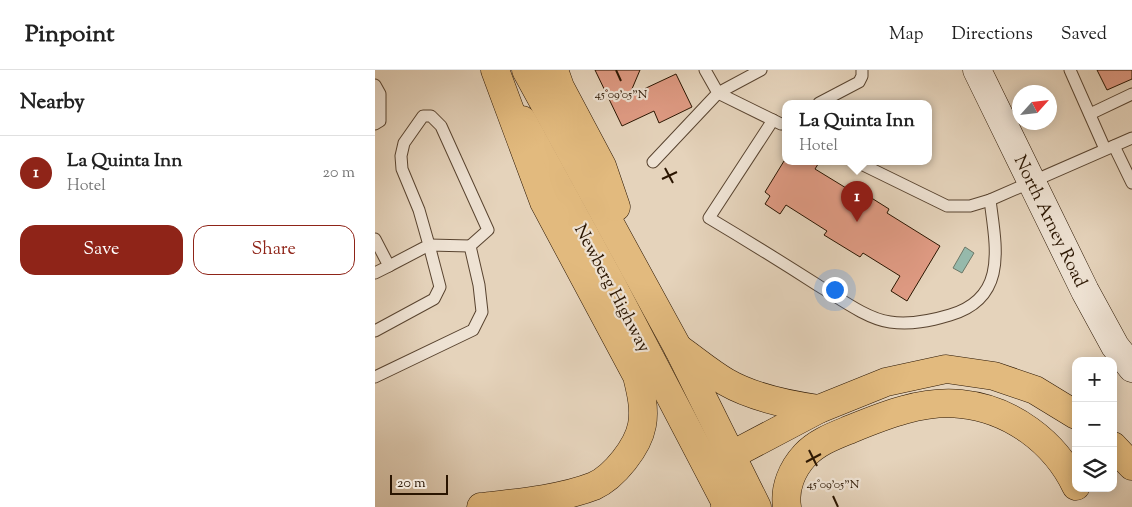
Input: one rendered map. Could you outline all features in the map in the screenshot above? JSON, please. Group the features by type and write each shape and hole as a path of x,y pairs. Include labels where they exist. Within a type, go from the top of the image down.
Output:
{"main road":[{"name":"Newberg Highway","path":"495,70 611,283 720,461 757,507"},
{"path":"481,507 568,494 595,485 623,463 632,449 643,424 642,396 637,376 544,202 495,70"},
{"name":"Newberg Highway","path":"526,70 678,348 720,461 726,505"},
{"path":"554,70 560,87 602,166 642,282"},
{"name":"North Arney Road","path":"977,70 1085,291 1115,346 1132,368"},
{"path":"678,348 727,382 773,400 819,409"},
{"path":"720,461 819,409 886,382 946,369 995,376 1035,390 1072,413"},
{"path":"787,507 787,490 792,473 805,455 821,442 880,417 907,409 933,405 960,404 985,409 1018,422 1045,442 1062,461 1072,480"},
{"path":"1114,447 1132,466"},
{"path":"1078,492 1083,507"}],"lane":[{"path":"705,70 718,93 781,123 709,218 859,311 889,322 923,322 963,311 983,295 994,274 996,247 990,200"},
{"path":"653,162 718,93 761,70"},
{"path":"825,100 859,82 862,70"},
{"path":"1070,70 1090,114 1132,183"},
{"path":"375,85 380,94 381,112 381,121 375,124"},
{"path":"1090,114 1132,94"},
{"path":"375,273 429,245 470,246 488,230 441,126 431,116 423,116 404,143 402,169 419,210 429,245 440,286 434,299 375,331"},
{"path":"863,165 947,206 970,206 990,200 1132,138"},
{"path":"375,239 389,266"},
{"path":"375,377 473,330 482,312 479,285 470,246"}],"shaded area":[{"path":"965,247 974,253 962,273 953,268"}],"building":[{"path":"595,70 640,70 629,96 676,74 692,107 659,123 654,111 622,126"},
{"path":"1097,70 1132,70 1132,79 1107,90"},
{"path":"782,164 818,165 815,169 851,191 854,187 889,209 887,213 940,246 907,301 891,291 900,276 863,253 860,257 824,235 827,231 786,205 780,214 765,204 770,196 765,192"}],"place":[{"name":"La Quinta Inn","path":"857,222"}]}
